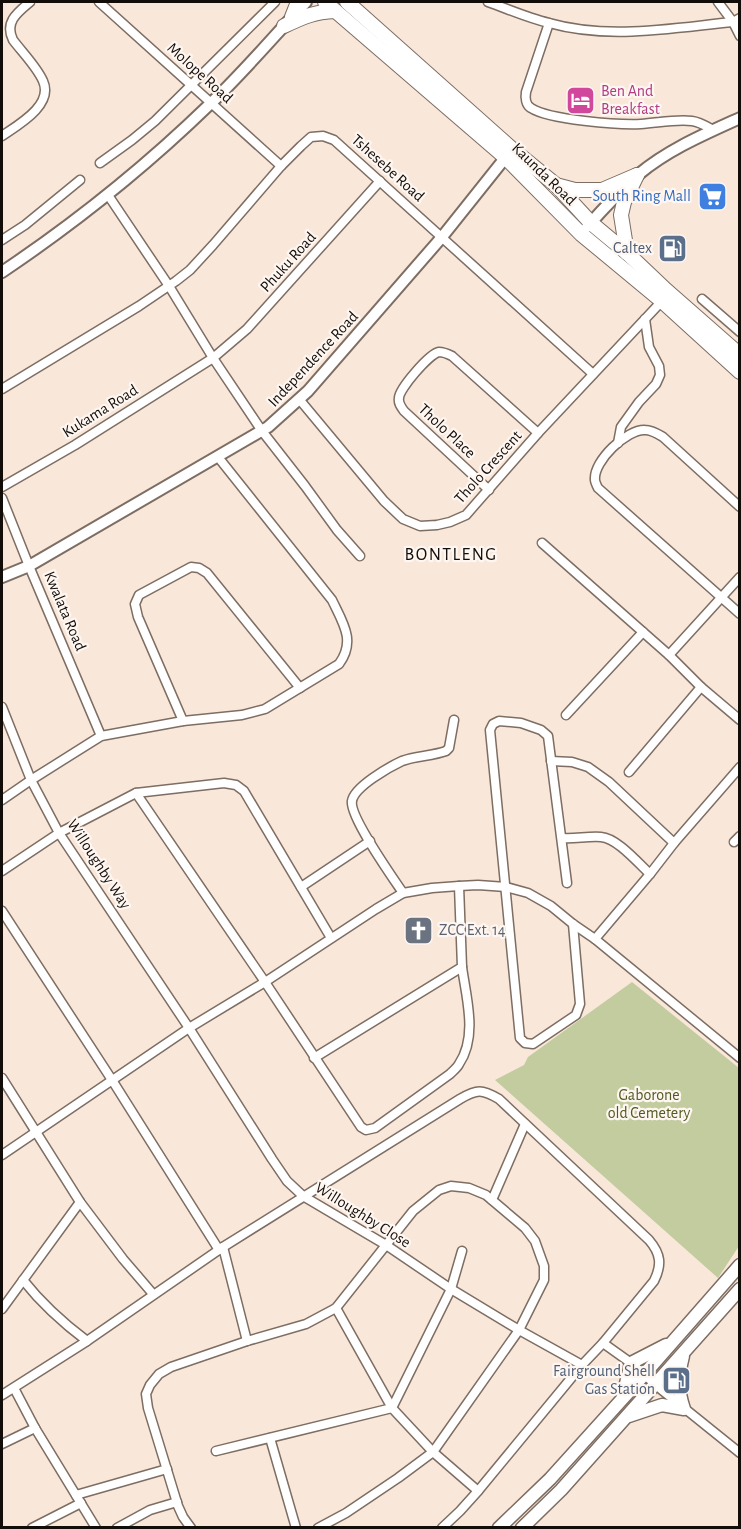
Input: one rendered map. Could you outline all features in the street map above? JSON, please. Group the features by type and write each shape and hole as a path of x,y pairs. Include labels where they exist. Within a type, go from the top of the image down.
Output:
{"main road":[{"path":"288,22 298,2"},
{"name":"Kaunda Road","path":"347,2 509,154 581,234 662,301 740,372"},
{"path":"288,22 330,6"},
{"name":"Kaunda Road","path":"330,6 509,154 555,185 591,223 740,355"},
{"path":"555,185 575,190 602,190 637,175"},
{"path":"627,253 621,215 624,202 637,175"},
{"path":"500,1527 549,1479 740,1265"},
{"path":"522,1527 561,1490 740,1289"},
{"path":"623,1397 632,1363 671,1343"},
{"path":"625,1418 662,1406 684,1408 678,1379 684,1352"}],"street":[{"path":"2,136 39,106 45,95 45,84 42,78 12,40 10,34 11,19 30,2"},
{"name":"Molope Road","path":"99,2 281,166"},
{"path":"100,163 147,127 192,86 275,2"},
{"path":"2,272 108,195 170,142 211,104 306,2"},
{"path":"488,2 549,23 593,32 625,32 736,20"},
{"path":"718,2 736,20 740,36"},
{"path":"549,23 526,92 525,98 532,109 554,116 608,123 642,124 689,120 697,121 713,130"},
{"path":"581,234 637,175 679,147 740,118"},
{"name":"Tshesebe Road","path":"169,286 190,270 300,146 311,137 323,136 334,140 593,374"},
{"name":"Independence Road","path":"2,577 29,566 268,427 308,391 442,237 509,154"},
{"path":"2,240 25,225 80,180"},
{"name":"Phuku Road","path":"213,358 247,329 380,181"},
{"path":"108,195 262,431 337,530 360,556"},
{"path":"3,386 169,286"},
{"path":"702,299 740,332"},
{"name":"Tholo Crescent","path":"299,399 384,501 403,519 420,526 450,522 466,515 538,433 662,301"},
{"path":"618,443 621,427 639,402 656,384 660,375 659,366 650,347 645,319"},
{"name":"Tholo Place","path":"489,490 401,407 398,401 399,394 422,366 434,354 440,352 452,356 538,433"},
{"name":"Kukama Road","path":"2,487 75,445 213,358"},
{"path":"740,507 663,437 644,429 618,443 607,453 596,472 595,481 598,488 740,614"},
{"path":"2,800 102,736 183,721 242,715 265,710 339,664 345,656 348,644 343,623 332,600 218,457"},
{"name":"Kwalata Road","path":"2,498 102,736"},
{"path":"542,543 740,720"},
{"path":"183,721 138,617 135,604 138,595 191,567 199,568 207,573 300,688"},
{"path":"669,655 740,577"},
{"path":"566,715 643,632"},
{"path":"629,772 701,687"},
{"name":"Willoughby Way","path":"2,707 31,780 59,833 189,1028"},
{"path":"403,893 370,842 353,810 352,800 357,791 395,764 446,751 449,748 454,720"},
{"path":"567,883 548,736 541,730 521,723 499,721 493,724 490,730 520,1038 525,1042 533,1044 576,1015 579,1008 580,996 573,924"},
{"path":"551,761 572,762 588,767 609,782 674,843"},
{"path":"595,939 740,767"},
{"path":"2,871 59,833 136,793 224,783 236,785 244,791 332,938"},
{"path":"136,793 265,982 360,1127 366,1130 375,1128 450,1074 460,1063 465,1051 469,1016 462,967 459,886"},
{"path":"562,838 608,838 650,874"},
{"path":"301,887 370,842"},
{"path":"2,1155 189,1028 265,982 376,909 403,893 432,888 478,885 506,887 528,893 551,906 595,939 740,1058"},
{"path":"2,911 221,1249 247,1341"},
{"path":"314,1058 462,967"},
{"name":"Willoughby Close","path":"189,1028 272,1159 287,1180 303,1196 386,1245 451,1290 582,1365"},
{"path":"2,1078 80,1202 153,1294"},
{"path":"2,1395 87,1341 153,1294 303,1196 472,1092 480,1090 499,1099 656,1248 659,1271 654,1281 603,1343 582,1365 478,1491 442,1527"},
{"path":"492,1200 525,1124"},
{"path":"192,1527 183,1517 177,1503 148,1408 146,1394 159,1374 171,1367 247,1341 306,1324 336,1308 413,1211 439,1190 451,1186 469,1188 486,1195 525,1228 535,1241 544,1266 544,1280 519,1330 433,1452 346,1513 318,1527"},
{"path":"2,1309 80,1202"},
{"path":"393,1408 451,1290 462,1251"},
{"path":"23,1280 61,1322 87,1341"},
{"path":"336,1308 393,1408 433,1452 478,1491"},
{"path":"603,1343 632,1363 740,1453"},
{"path":"14,1388 35,1428 96,1527"},
{"path":"216,1451 393,1408"},
{"path":"2,1444 35,1428"},
{"path":"270,1438 296,1527"},
{"path":"76,1495 167,1469"},
{"path":"32,1527 81,1503"},
{"path":"117,1527 150,1510 177,1503"}],"green space":[{"name":"Gaborone old Cemetery","path":"632,982 739,1068 739,1246 718,1278 495,1080 524,1065 528,1057"}],"place":[{"name":"Ben And Breakfast","path":"580,100"},
{"name":"South Ring Mall","path":"712,196"},
{"name":"Caltex","path":"673,248"},
{"name":"ZCC Ext. 14","path":"418,930"},
{"name":"Fairground Shell Gas Station","path":"676,1380"}],"district":[{"name":"BONTLENG","path":"451,555"}]}
